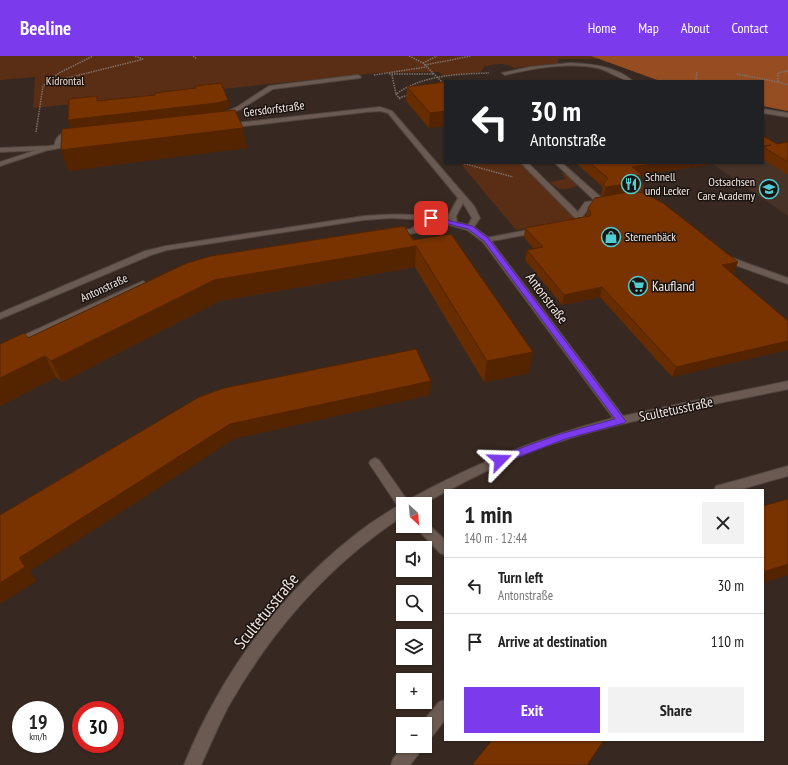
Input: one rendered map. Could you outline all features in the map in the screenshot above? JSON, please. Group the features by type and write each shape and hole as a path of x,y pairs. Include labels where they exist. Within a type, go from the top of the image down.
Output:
{"street":[{"path":"505,73 536,68 586,65 609,69 628,80"},
{"path":"212,116 220,115 239,108 271,87 358,77"},
{"name":"Gersdorfstraße","path":"223,127 380,109 390,112 462,198 476,218 470,228"},
{"path":"764,110 788,115"},
{"path":"57,147 59,138 62,135 81,130"},
{"path":"0,150 48,148 80,144"},
{"path":"0,164 48,148"},
{"path":"525,164 548,187 577,220 588,204 616,199"},
{"path":"559,164 601,202"},
{"path":"453,224 452,216 462,198"},
{"name":"Antonstraße","path":"0,316 148,253 166,248 364,218 410,216 431,218 470,228 486,240 621,421"},
{"path":"381,236 413,231 431,218"},
{"path":"486,240 546,229"},
{"path":"719,254 725,259 788,280"},
{"name":"Antonstraße","path":"0,350 148,282"},
{"name":"Scultetusstraße","path":"425,497 476,470 563,436 621,421 788,385"},
{"path":"375,462 398,497"},
{"path":"724,489 788,471"},
{"name":"Scultetusstraße","path":"192,765 226,695 258,646 294,601 327,567 364,536 396,514"},
{"path":"430,533 444,548"},
{"path":"432,724 444,709"},
{"path":"398,765 408,753"}],"path":[{"path":"34,148 43,86 56,75 86,58 93,56"},
{"path":"45,83 144,59 134,56"},
{"path":"193,56 197,59"},
{"path":"408,56 422,63 444,84"},
{"path":"422,63 437,56"},
{"path":"434,74 384,74 471,56"},
{"path":"778,82 778,73 788,71"},
{"path":"696,80 697,72"},
{"path":"396,94 413,83 438,78 478,73 505,73"},
{"path":"737,74 788,85"},
{"path":"380,109 405,106 396,94 392,75"},
{"path":"400,98 414,95"},
{"path":"466,164 548,187"}],"shaded area":[{"path":"591,56 788,56 788,111 764,106 764,80 657,80"},
{"name":"Ostsachsen Care Academy","path":"788,148 788,216 712,164 764,164 764,152"}],"green space":[{"name":"Kidrontal","path":"0,56 788,56 788,111 764,106 764,80 657,80 600,59 558,59 558,63 514,68 503,64 496,64 484,67 481,72 443,76 439,72 378,73 33,108 35,77 0,80"},
{"path":"461,164 521,164 574,218 572,221 516,230"},
{"path":"561,173 568,174 583,185 565,189 554,186 550,182 566,179"}],"building":[{"path":"444,82 444,111 430,113 407,87"},
{"path":"221,83 228,100 217,103 68,120 69,99 97,96 97,101 155,95 155,93"},
{"path":"235,110 243,128 61,150 62,129"},
{"path":"764,137 777,144 788,142 788,162 764,148 771,145 764,146"},
{"path":"591,164 651,164 632,167 642,175 634,176 644,184 633,183 606,187 603,185 608,178"},
{"name":"Kaufland","path":"633,191 643,193 663,203 738,262 722,265 788,321 788,341 676,367 602,287 564,295 527,250 543,247 525,228 590,216 591,212 588,208 595,198"},
{"path":"404,226 413,240 451,234 533,352 487,361 416,246 214,280 51,361 45,356 0,378 0,344 24,333 28,338 187,263 211,256"},
{"path":"416,349 431,381 230,424 19,558 25,567 0,583 0,515 199,397 224,388"},
{"path":"788,499 788,564 764,572 764,506"},
{"path":"491,741 603,741 587,765 472,765"}],"place":[{"name":"Schnell und Lecker","path":"631,184"},
{"name":"Ostsachsen Care Academy","path":"769,189"},
{"name":"Sternenbäck","path":"611,237"},
{"name":"Kaufland","path":"638,286"}],"route":[{"path":"431,218 470,228 486,240 621,421 563,436 500,460"}]}
